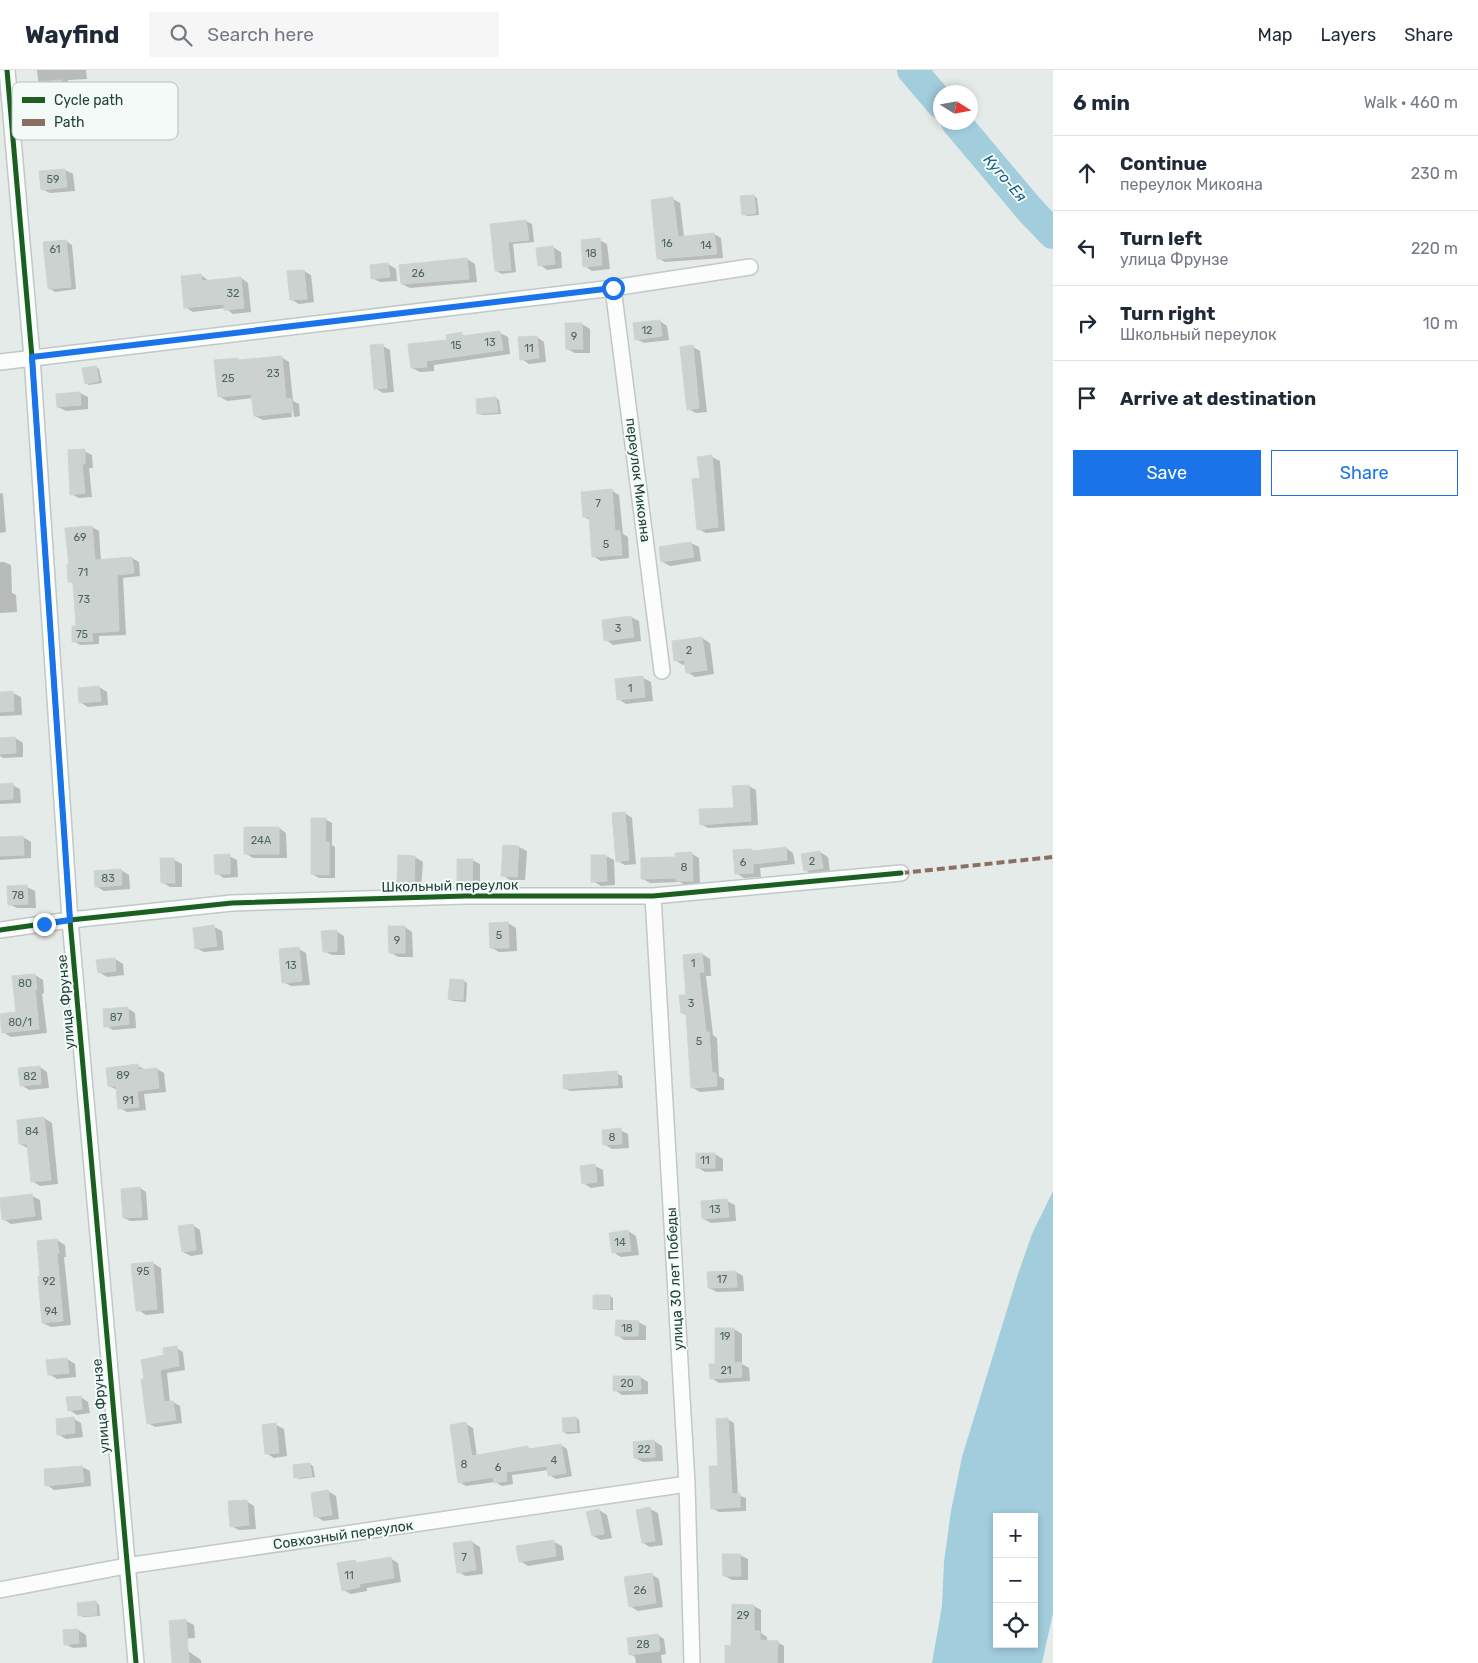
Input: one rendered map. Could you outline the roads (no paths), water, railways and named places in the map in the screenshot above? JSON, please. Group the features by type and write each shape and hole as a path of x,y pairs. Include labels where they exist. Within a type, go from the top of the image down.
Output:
{"street":[{"name":"улица Фрунзе","path":"7,70 12,127"},
{"name":"улица Фрунзе","path":"13,140 32,357 70,920 136,1663"},
{"path":"0,362 613,288 750,267"},
{"name":"переулок Микояна","path":"613,288 662,671"},
{"name":"Школьный переулок","path":"0,930 70,920 232,902 466,896 654,896 901,873"},
{"name":"улица 30 лет Победы","path":"654,896 687,1484 692,1663"},
{"name":"Совхозный переулок","path":"0,1590 126,1566 687,1484"}],"water":[{"path":"1053,1191 1053,1613 1042,1663 932,1663 942,1606 944,1562 951,1511 962,1457 1032,1234"}],"waterway":[{"name":"Куго-Ея","path":"912,70 933,95"},
{"name":"Куго-Ея","path":"963,130 1030,210 1053,234"}]}
